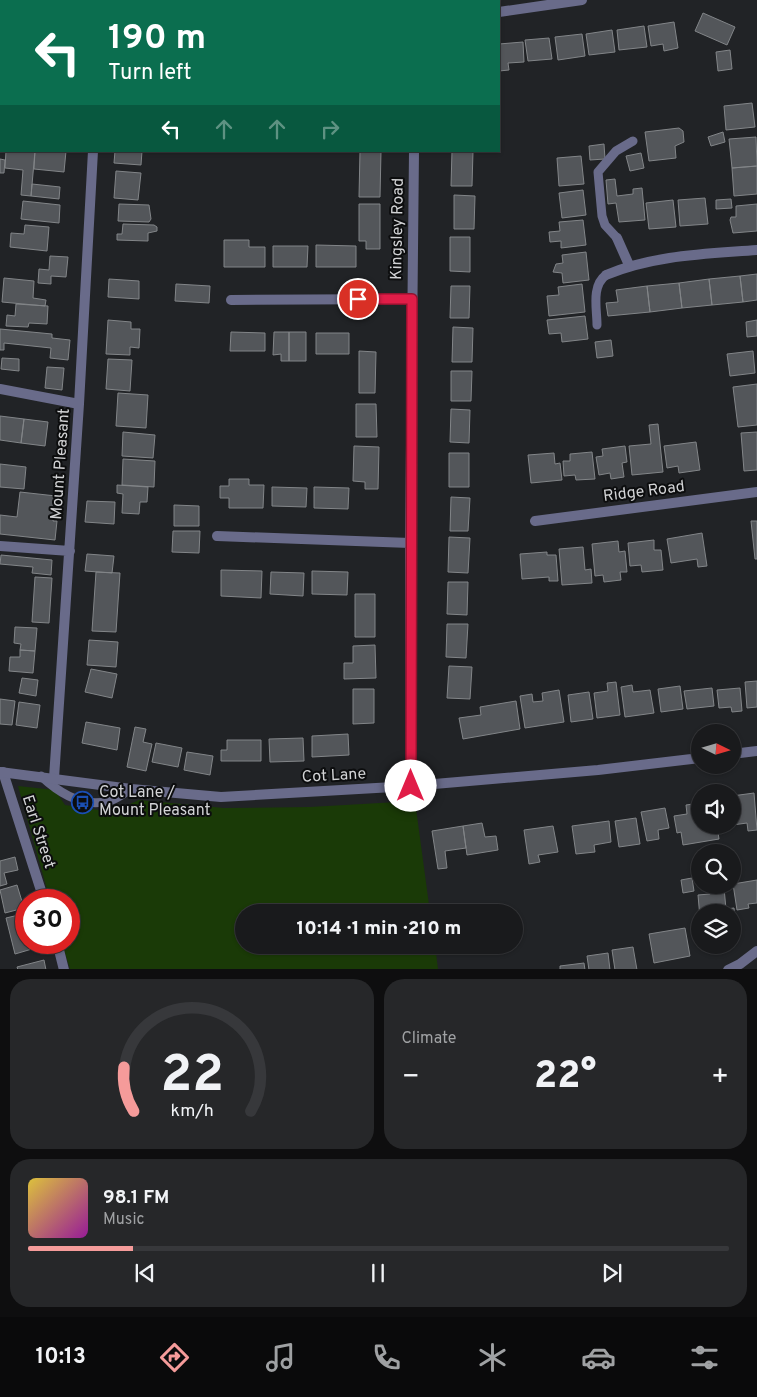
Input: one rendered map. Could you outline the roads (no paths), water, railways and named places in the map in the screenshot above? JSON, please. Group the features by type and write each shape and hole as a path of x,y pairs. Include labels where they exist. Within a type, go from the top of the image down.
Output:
{"street":[{"path":"500,12 582,0"},
{"name":"Mount Pleasant","path":"54,778 70,551 93,152"},
{"name":"Kingsley Road","path":"411,786 410,543 414,152"},
{"path":"617,238 629,266"},
{"path":"606,275 629,266 688,256 757,250"},
{"path":"231,300 412,299"},
{"path":"0,389 79,404"},
{"name":"Ridge Road","path":"535,521 757,492"},
{"path":"217,536 410,543"},
{"path":"0,546 70,551"},
{"path":"741,753 757,751"},
{"name":"Cot Lane","path":"2,772 131,790 221,797 411,786 598,770 691,759"},
{"name":"Earl Street","path":"2,772 40,889"},
{"path":"730,969 757,951"},
{"path":"60,954 64,969"}],"lane":[{"path":"617,238 605,225 602,216 598,172 616,151 633,141"},
{"path":"597,326 596,286 600,279 606,275"},
{"path":"41,776 55,790 66,796 92,802 110,800 131,790"}],"place":[{"name":"Cot Lane / Mount Pleasant","path":"83,802"}]}
